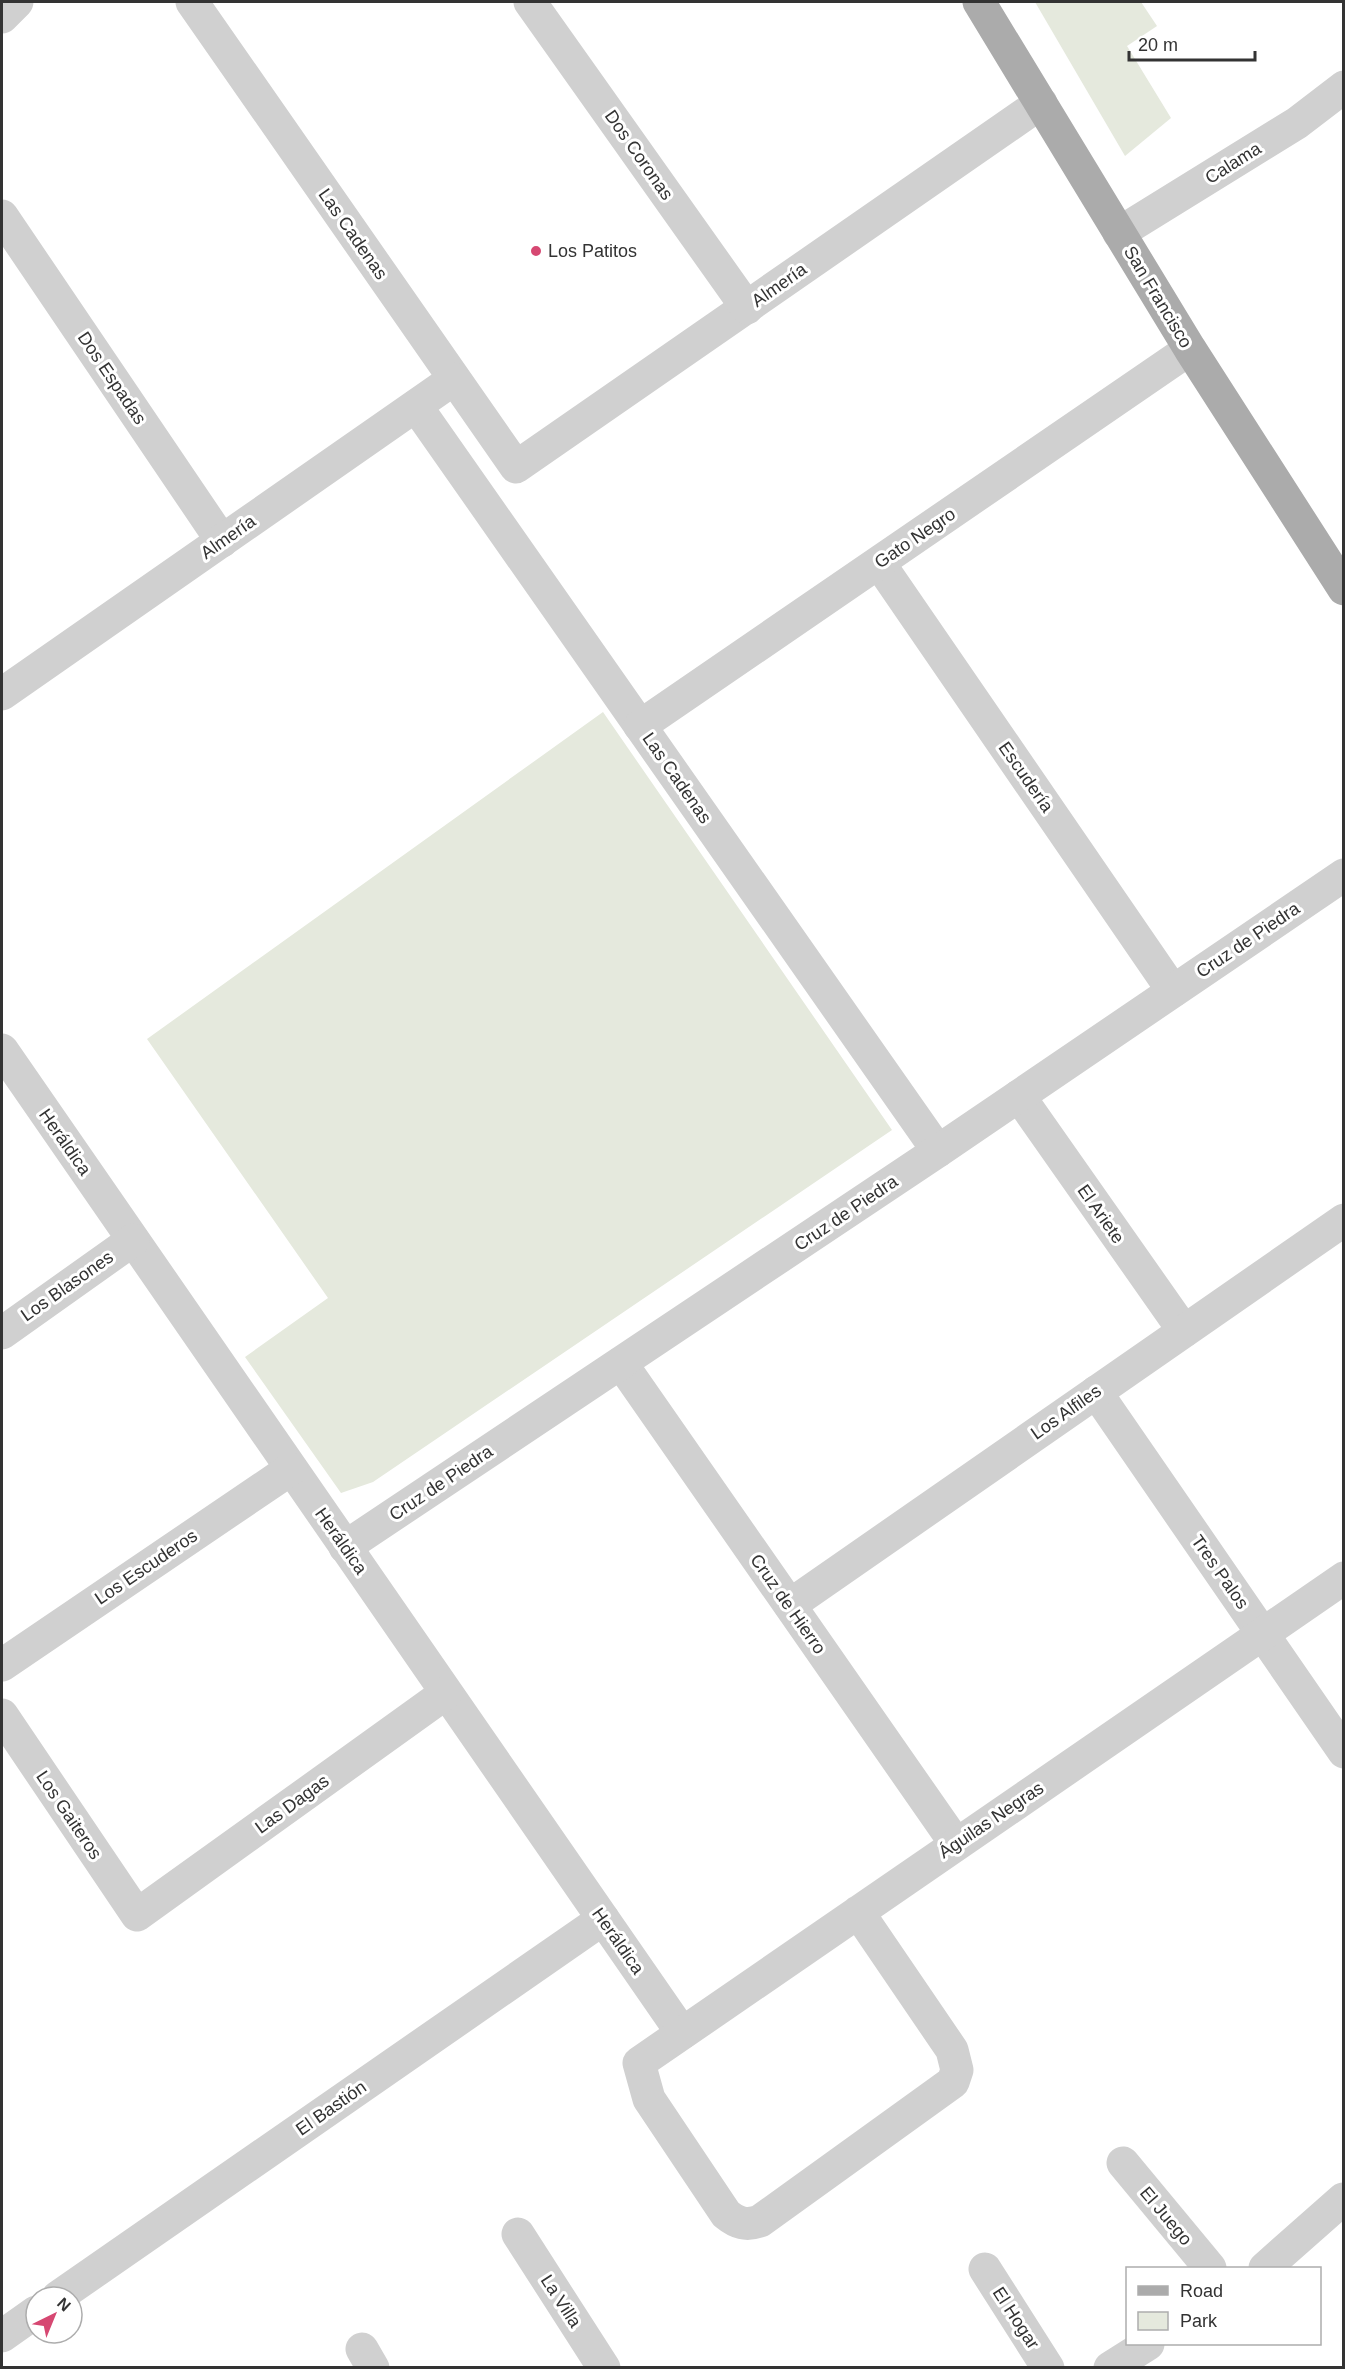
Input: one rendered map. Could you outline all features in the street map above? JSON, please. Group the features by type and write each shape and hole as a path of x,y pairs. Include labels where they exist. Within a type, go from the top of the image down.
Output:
{"main road":[{"name":"San Francisco","path":"979,2 1190,349 1344,590"}],"street":[{"path":"2,17 16,2"},
{"name":"Las Cadenas","path":"192,2 516,467"},
{"name":"Dos Coronas","path":"530,2 747,308"},
{"name":"Calama","path":"1119,233 1297,123 1344,87"},
{"name":"Almería","path":"516,467 1041,104"},
{"name":"Dos Espadas","path":"2,216 222,541"},
{"name":"Gato Negro","path":"640,726 1190,349"},
{"name":"Almería","path":"3,690 454,379"},
{"name":"Las Cadenas","path":"416,405 938,1151"},
{"name":"Escudería","path":"879,563 1173,991"},
{"name":"Cruz de Piedra","path":"345,1547 938,1151 1344,875"},
{"name":"Heráldica","path":"2,1050 682,2033"},
{"name":"El Ariete","path":"1019,1096 1184,1331"},
{"name":"Los Alfiles","path":"790,1605 1344,1220"},
{"name":"Los Blasones","path":"2,1333 133,1240"},
{"name":"Cruz de Hierro","path":"621,1363 956,1844"},
{"name":"Tres Palos","path":"1096,1392 1344,1752"},
{"name":"Los Escuderos","path":"2,1665 291,1469"},
{"name":"Águilas Negras","path":"858,1912 952,2050 957,2070 953,2082 760,2221 743,2224 726,2214 649,2099 639,2062 1344,1578"},
{"name":"Las Dagas","path":"137,1915 446,1693"},
{"name":"Los Gaiteros","path":"2,1715 137,1915"},
{"name":"El Bastión","path":"75,2285 603,1919"},
{"name":"El Juego","path":"1123,2163 1209,2267"},
{"path":"1266,2267 1342,2199"},
{"name":"La Villa","path":"518,2234 604,2367"},
{"name":"El Hogar","path":"985,2269 1048,2367"},
{"path":"2,2336 24,2320"},
{"path":"1110,2367 1145,2345"}],"green space":[{"path":"1035,2 1141,2 1157,26 1127,46 1171,118 1125,156"},
{"path":"603,712 892,1130 373,1482 341,1493 245,1357 328,1298 147,1039"}],"place":[{"name":"Los Patitos","path":"536,251"}]}
